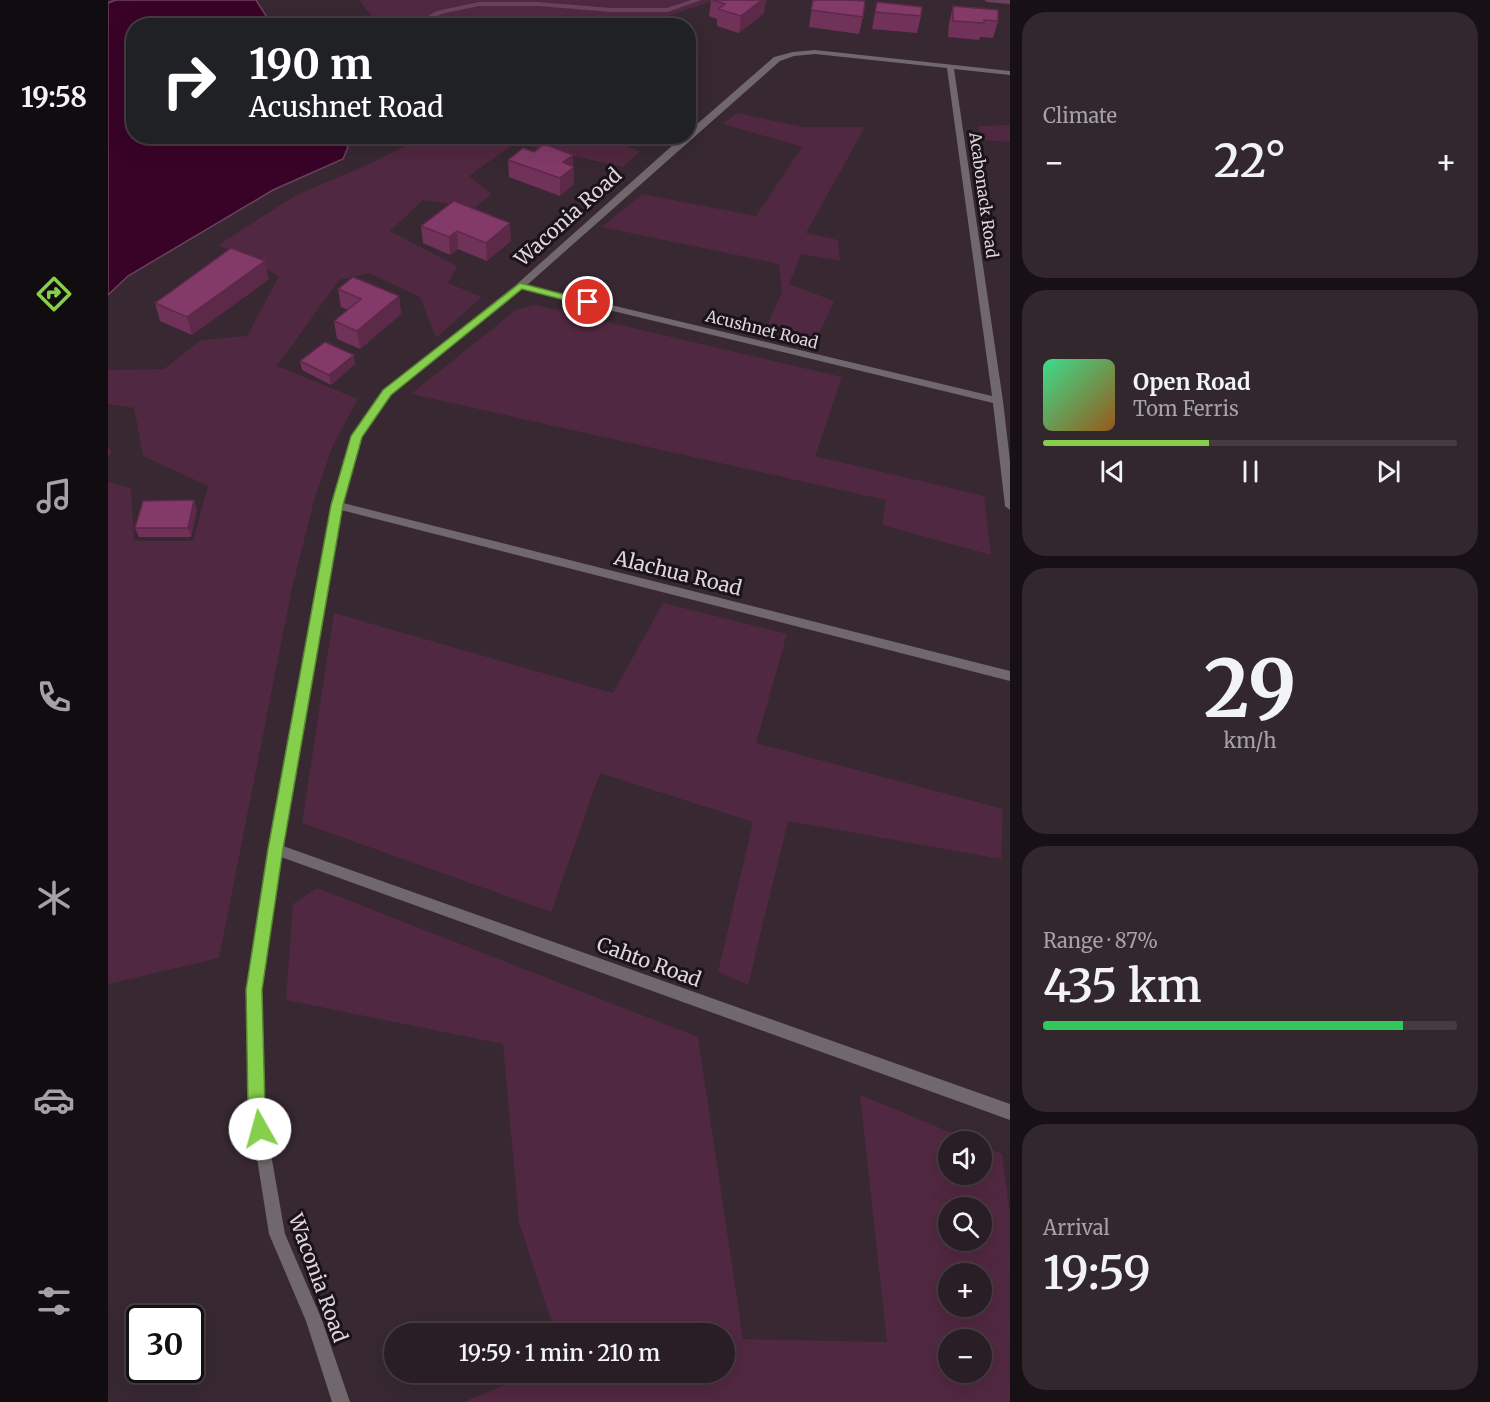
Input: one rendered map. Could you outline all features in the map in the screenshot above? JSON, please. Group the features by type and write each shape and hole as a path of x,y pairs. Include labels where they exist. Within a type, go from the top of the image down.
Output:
{"street":[{"name":"Waconia Road","path":"696,129 777,60 794,54 814,52 1010,73"},
{"name":"Acabonack Road","path":"950,67 998,401 1010,506"},
{"name":"Waconia Road","path":"341,1402 314,1320 277,1234 256,1108 254,990 276,849 337,505 357,436 387,392 520,286 679,144"},
{"name":"Acushnet Road","path":"520,286 998,401"},
{"name":"Alachua Road","path":"337,505 1010,676"},
{"name":"Cahto Road","path":"276,849 1010,1112"}],"shaded area":[{"path":"116,0 256,0 268,18 126,18 126,144 346,144 348,147 343,159 273,190 128,276 108,295 108,3"},
{"path":"359,0 716,0 667,18 373,18"},
{"path":"737,113 803,127 865,127 806,233 838,240 840,261 801,254 789,284 834,301 815,343 765,330 782,292 779,264 602,227 642,194 756,216 802,147 723,124"},
{"path":"1010,125 1010,142 982,140 978,126"},
{"path":"409,144 514,144 469,176 492,194 475,208 423,200 390,231 457,266 448,283 482,297 436,338 420,297 369,273 339,280 277,366 358,399 333,445 314,501 292,588 219,958 108,984 108,482 131,488 134,541 193,541 208,486 143,456 134,408 108,404 108,370 164,369 201,340 247,336 279,276 218,245 296,195 367,165"},
{"path":"520,144 622,144 640,151 623,167"},
{"path":"536,305 842,377 815,456 984,496 991,555 882,525 886,500 411,394 517,309"},
{"path":"663,603 787,634 756,743 1003,809 1001,859 788,821 748,985 718,972 753,822 600,773 551,912 302,823 334,613 613,693"},
{"path":"317,888 698,1037 743,1339 887,1342 860,1095 948,1131 938,1131 938,1185 992,1185 992,1150 1002,1154 1010,1215 1010,1402 463,1402 510,1383 735,1383 735,1323 552,1323 519,1222 503,1044 286,1000 293,904"}],"building":[{"path":"713,0 762,0 741,16 718,9 725,4"},
{"path":"813,0 865,1 863,17 811,10"},
{"path":"877,2 922,7 921,16 875,12"},
{"path":"953,6 998,10 998,21 984,20 984,23 953,21"},
{"path":"544,144 573,155 563,162 574,167 560,178 508,160 523,148 534,152"},
{"path":"454,201 510,223 486,243 457,231 449,237 421,226"},
{"path":"231,248 265,261 187,317 155,303"},
{"path":"353,277 399,296 357,331 334,321 361,299 338,289"},
{"path":"325,342 354,355 329,375 300,361"},
{"path":"194,500 188,528 135,528 143,501"}],"waterway":[{"path":"429,18 439,12 479,4 538,4 611,10 668,10 698,0"},
{"path":"987,0 1010,2"}],"route":[{"path":"260,1129 256,1108 254,990 276,849 337,505 357,436 387,392 520,286 588,302"}]}
